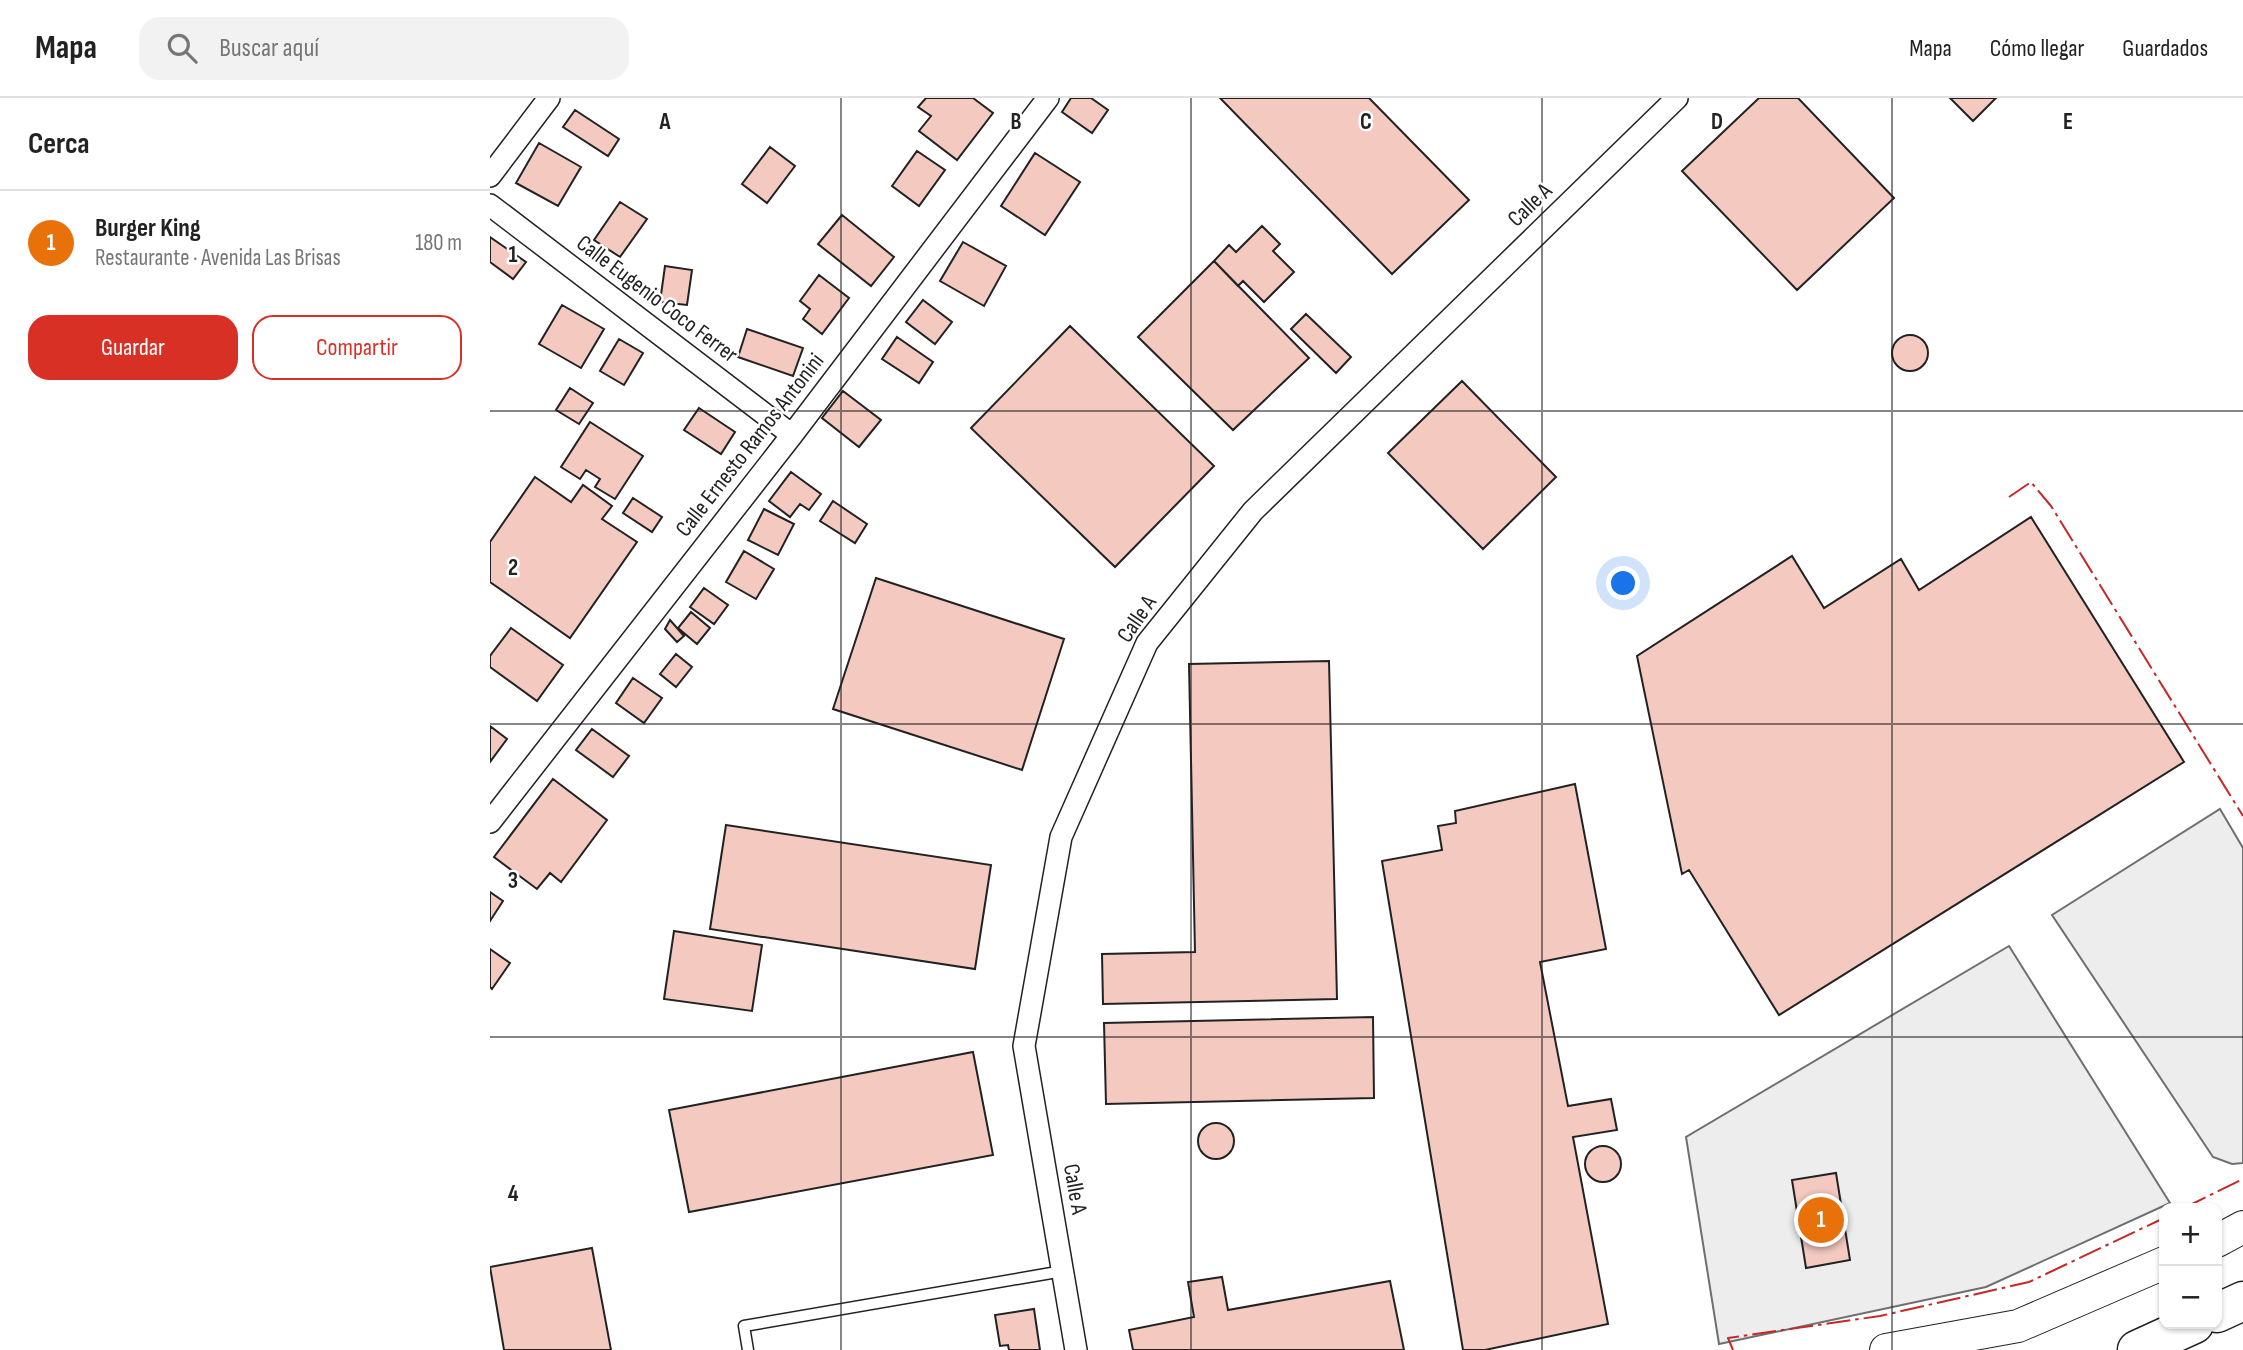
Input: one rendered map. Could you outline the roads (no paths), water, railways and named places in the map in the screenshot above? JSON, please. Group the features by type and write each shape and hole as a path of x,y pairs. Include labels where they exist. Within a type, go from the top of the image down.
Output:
{"highway":[{"path":"2222,1311 2243,1301"},
{"path":"2137,1350 2183,1329"}],"street":[{"path":"490,176 549,98"},
{"name":"Calle Ernesto Ramos Antonini","path":"490,822 792,435 1048,98"},
{"name":"Calle A","path":"1076,1350 1024,1046 1060,837 1147,643 1253,511 1677,98"},
{"name":"Calle Eugenio Coco Ferrer","path":"490,205 792,435"},
{"path":"2222,1238 2243,1227"},
{"path":"1886,1350 2018,1326 2159,1265"}],"lane":[{"path":"748,1350 744,1326 1063,1271"}],"place":[{"name":"Burger King","path":"1821,1220"}]}
